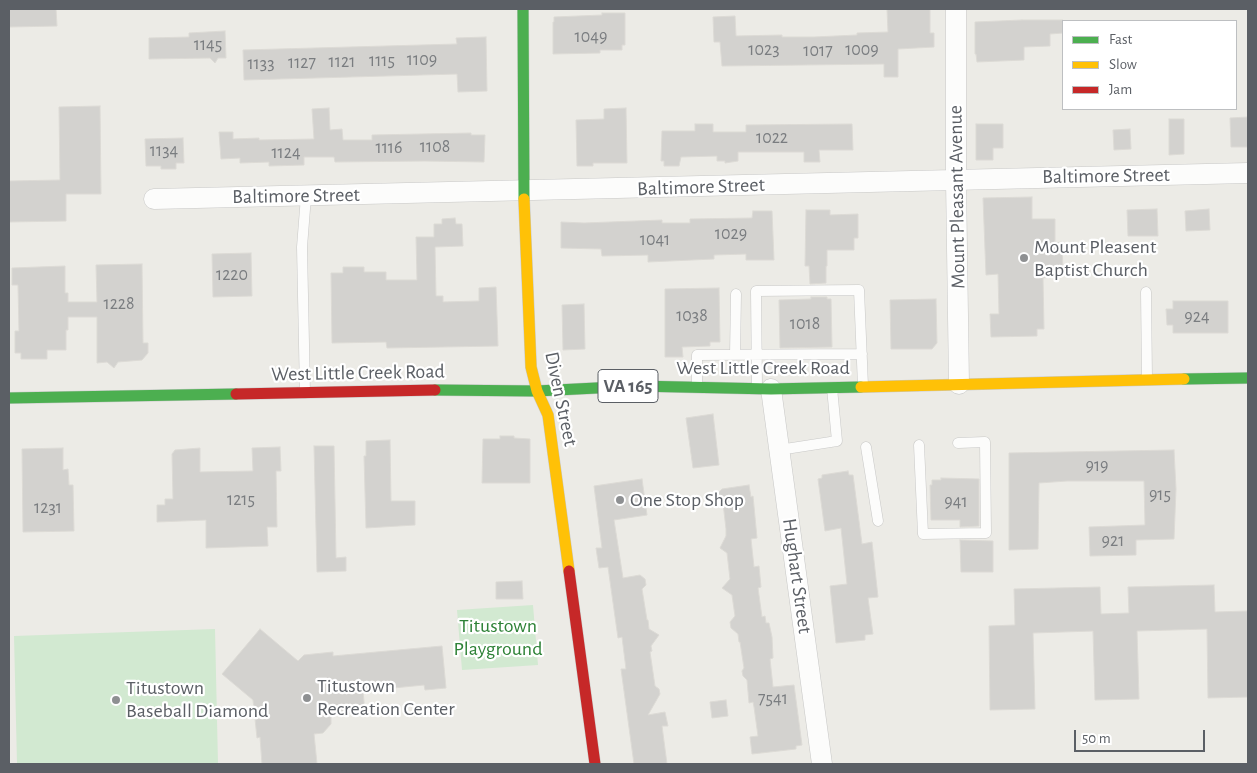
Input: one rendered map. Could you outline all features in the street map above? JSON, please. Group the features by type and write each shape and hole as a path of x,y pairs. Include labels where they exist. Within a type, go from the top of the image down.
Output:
{"main road":[{"name":"Diven Street","path":"523,9 524,191 531,367 548,415 595,764"},
{"name":"West Little Creek Road","path":"9,398 433,390 538,391 636,386 832,387 1248,378"}],"street":[{"name":"Mount Pleasant Avenue","path":"956,9 956,180 960,384"},
{"name":"Baltimore Street","path":"154,200 1248,173"},
{"name":"Hughart Street","path":"764,388 780,450 822,764"}],"lane":[{"path":"306,196 302,247 306,393"},
{"path":"764,388 756,354 756,291 859,290 864,386"},
{"path":"1146,292 1146,380"},
{"path":"736,294 736,355"},
{"path":"697,387 697,355 862,354"},
{"path":"780,450 837,441 832,387"},
{"path":"918,445 923,534 986,533 985,442 958,443"},
{"path":"866,447 878,521"}],"green space":[{"name":"Titustown Playground","path":"533,605 538,665 462,670 457,610"},
{"name":"Titustown Baseball Diamond","path":"215,629 218,764 17,764 14,636"}],"building":[{"path":"9,9 56,9 57,26 9,27"},
{"path":"887,9 930,9 930,33 934,33 934,47 898,49 898,77 884,77 884,64 722,66 720,42 714,42 713,17 735,16 736,36 782,35 782,37 814,37 888,32"},
{"path":"602,13 625,13 625,45 622,45 622,50 600,50 600,53 553,54 554,17 602,15"},
{"path":"1062,20 1062,33 1050,34 1050,46 1024,47 1024,60 977,62 975,54 975,22"},
{"path":"225,31 226,58 218,58 215,63 210,58 149,59 149,38 189,37 189,33"},
{"path":"486,37 487,91 458,92 457,74 244,80 243,50 457,44 456,38"},
{"path":"100,106 101,194 66,194 66,221 9,222 9,181 60,180 59,107"},
{"path":"329,108 330,130 342,129 343,140 372,140 372,135 471,133 471,135 485,135 484,162 335,162 334,157 304,157 304,165 269,166 269,162 240,163 240,158 221,159 219,132 233,132 233,139 314,139 312,109"},
{"path":"626,108 627,163 593,163 593,166 577,166 576,120 604,119 604,109"},
{"path":"1248,117 1248,147 1231,147 1230,118"},
{"path":"1169,119 1184,119 1184,154 1169,155"},
{"path":"695,124 713,124 713,132 746,132 746,125 852,124 853,150 819,150 820,162 804,162 804,152 738,152 738,161 725,163 725,161 717,161 717,156 681,157 679,166 664,166 664,161 661,161 662,131 695,131"},
{"path":"976,124 1003,124 1003,148 993,148 993,160 976,160"},
{"path":"1130,129 1131,149 1114,150 1113,130"},
{"path":"183,138 184,163 176,163 176,169 146,166 145,139"},
{"name":"Mount Pleasent Baptist Church","path":"1032,197 1032,219 1055,219 1055,243 1062,242 1063,273 1051,273 1051,277 1043,278 1044,329 1037,329 1037,336 991,337 990,314 999,314 998,274 986,275 983,198"},
{"path":"1157,209 1158,236 1128,236 1127,210"},
{"path":"1209,209 1210,230 1186,231 1185,211"},
{"path":"806,210 830,210 830,215 858,214 858,238 854,238 854,250 827,250 826,283 810,284 809,266 805,266"},
{"path":"753,211 772,211 774,260 746,260 746,254 714,255 714,259 648,262 648,255 602,256 601,249 561,248 561,222 662,220 662,223 690,223 690,219 752,218"},
{"path":"455,218 456,224 462,224 463,246 435,247 436,296 443,296 443,302 479,301 479,288 496,287 498,346 387,348 386,342 332,343 331,273 343,273 343,267 364,267 364,272 386,272 386,280 417,280 416,237 434,237 434,224 442,224 442,219"},
{"path":"251,253 252,296 213,297 212,254"},
{"path":"142,264 143,343 148,343 148,353 142,360 118,362 114,368 107,362 97,363 97,317 68,317 66,350 47,350 47,359 21,359 21,353 15,353 15,331 19,331 18,285 12,285 12,268 65,266 65,293 68,293 68,302 97,302 96,265"},
{"path":"719,288 720,342 710,342 710,346 682,347 683,357 665,357 665,289"},
{"path":"811,297 827,297 827,299 831,299 832,347 780,348 779,300 811,299"},
{"path":"936,299 937,343 932,349 891,349 890,300"},
{"path":"1173,301 1228,301 1228,333 1173,333 1173,325 1167,325 1166,309 1173,309"},
{"path":"584,304 585,349 563,350 562,305"},
{"path":"713,414 719,465 693,468 686,418"},
{"path":"500,436 530,439 530,483 482,483 483,439 500,439"},
{"path":"390,440 391,501 415,501 415,525 366,528 364,456 366,456 366,441"},
{"path":"314,446 334,446 336,558 346,557 346,571 317,572"},
{"path":"280,447 281,471 276,471 277,527 267,527 268,546 206,548 206,520 157,522 157,505 165,505 165,499 173,499 172,454 175,450 200,448 200,472 253,471 252,448"},
{"path":"63,448 63,470 68,469 69,485 73,485 74,531 23,532 22,449"},
{"path":"1174,450 1176,489 1174,539 1136,540 1136,555 1090,556 1089,527 1145,525 1144,481 1067,481 1039,483 1038,549 1009,550 1009,453"},
{"path":"848,471 849,475 853,475 862,544 872,542 878,597 868,598 873,634 865,635 865,640 836,643 830,586 847,584 841,528 825,531 818,479 822,478 822,475"},
{"path":"941,478 979,479 979,526 960,527 960,520 931,520 930,485 932,485 932,480 941,480"},
{"path":"642,479 647,515 614,520 623,578 640,575 645,579 646,585 642,589 649,629 659,635 651,646 652,651 650,652 655,686 659,689 660,694 648,715 665,712 668,726 662,726 667,764 634,764 621,669 626,669 622,637 618,638 608,567 599,568 596,548 602,548 594,486"},
{"path":"749,485 751,497 753,496 757,538 751,539 754,567 759,566 761,587 758,588 762,617 765,616 766,623 769,623 772,637 773,658 770,659 773,687 794,685 802,745 796,746 796,749 752,754 750,737 758,736 753,702 749,703 747,680 743,676 742,671 744,668 738,634 731,628 730,622 735,616 732,595 722,588 730,579 727,553 720,548 726,536 726,529 723,503 718,500 717,494 722,489"},
{"path":"960,540 993,541 993,572 961,572"},
{"path":"522,581 523,599 496,599 496,582"},
{"path":"1214,585 1215,612 1248,611 1248,697 1208,698 1207,629 1137,631 1139,699 1095,700 1093,631 1033,633 1035,709 990,710 989,626 1015,625 1014,589 1100,587 1101,614 1129,613 1128,587"},
{"name":"Titustown Recreation Center","path":"260,629 298,661 304,655 333,652 333,656 442,646 446,688 425,690 424,685 363,691 365,712 331,715 331,724 323,733 314,734 317,764 262,764 260,737 257,738 253,700 222,674"},
{"path":"726,700 728,716 712,718 710,702"}],"traffic: fast":[{"path":"523,9 524,199"},
{"path":"1184,379 1248,378"},
{"path":"435,390 537,391 636,386 771,389 861,387"},
{"path":"9,398 236,394"}],"traffic: slow":[{"path":"524,199 531,367 537,391 548,415 569,571"},
{"path":"861,387 1184,379"}],"traffic: jam":[{"path":"236,394 435,390"},
{"path":"569,571 595,764"}],"place":[{"name":"Mount Pleasent Baptist Church","path":"1024,258"},
{"name":"One Stop Shop","path":"620,500"},
{"name":"Titustown Recreation Center","path":"307,698"},
{"name":"Titustown Baseball Diamond","path":"116,700"}]}
